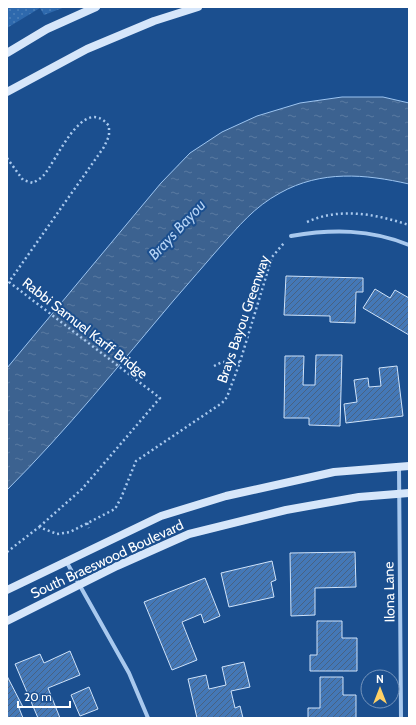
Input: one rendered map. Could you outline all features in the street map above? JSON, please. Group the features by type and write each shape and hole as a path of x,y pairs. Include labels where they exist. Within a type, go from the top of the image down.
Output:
{"main road":[{"path":"7,53 47,29 96,7"},
{"path":"7,92 87,50 154,21 198,7"},
{"name":"South Braeswood Boulevard","path":"7,590 161,516 226,496 334,472 409,466"},
{"name":"South Braeswood Boulevard","path":"7,621 158,546 189,534 286,510 359,497 409,493"}],"street":[{"path":"291,236 320,231 369,233 409,245"},
{"name":"Ilona Lane","path":"399,467 402,718"},
{"path":"66,561 129,673 148,718"}],"path":[{"name":"Rabbi Samuel Karff Bridge","path":"7,158 23,180 33,183 43,176 71,133 81,123 97,117 106,122 110,131 104,147 88,172 9,282 160,398 82,489 39,527"},
{"name":"Brays Bayou Greenway","path":"39,527 57,534 63,533 115,509 128,484 132,468 141,457 222,403 227,397 240,362 272,257 302,224 322,215 363,214 380,216 409,225"},
{"path":"214,366 222,362 240,362"},
{"path":"87,523 89,528"},
{"path":"7,552 39,527"}],"shaded area":[{"path":"7,7 65,7 44,15 40,8 7,28"}],"water":[{"name":"Brays Bayou","path":"342,97 383,97 409,103 409,184 360,176 327,177 311,180 296,186 280,193 262,204 247,217 220,247 72,420 7,490 7,368 161,183 190,153 222,132 257,116 300,103"}],"building":[{"path":"286,276 363,278 363,292 356,292 355,323 330,322 330,316 284,315"},
{"path":"375,289 390,298 395,290 409,298 409,335 363,308"},
{"path":"316,355 342,355 340,426 309,425 309,418 284,418 285,356 304,356 303,385 315,385"},
{"path":"397,366 403,416 346,423 344,404 357,402 354,380 368,378 369,387 381,386 379,368"},
{"path":"355,552 356,587 315,588 315,615 291,616 290,553"},
{"path":"272,561 276,580 271,582 274,597 229,607 221,573"},
{"path":"205,578 220,616 204,623 201,614 182,622 197,660 172,670 144,602"},
{"path":"317,621 342,621 342,638 357,638 357,671 310,671 310,655 317,655"},
{"path":"70,651 80,675 48,688 60,718 38,718 15,664 40,654 44,663"},
{"path":"244,662 250,687 231,691 235,708 240,706 243,718 197,718 188,679 206,675 209,689 226,685 222,667"},
{"path":"7,676 23,707 19,708 23,718 7,718"},
{"path":"320,677 343,677 343,695 356,695 356,718 308,718 308,708 320,708"},
{"path":"89,687 98,709 80,716 71,695"}]}
